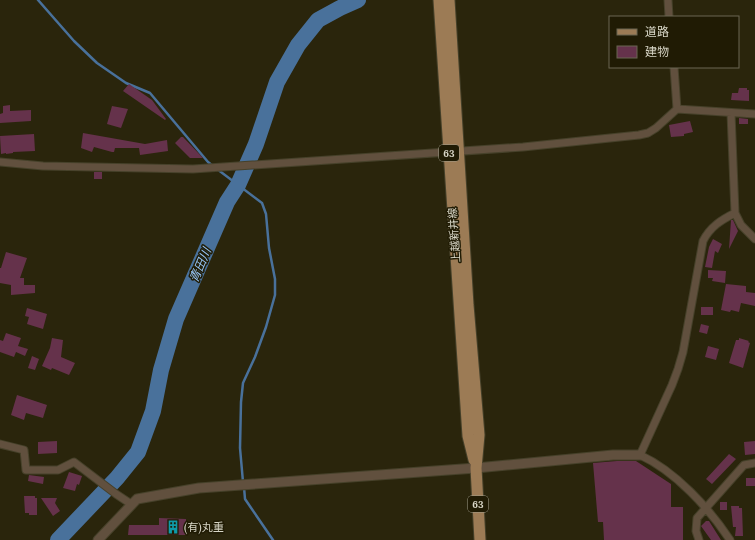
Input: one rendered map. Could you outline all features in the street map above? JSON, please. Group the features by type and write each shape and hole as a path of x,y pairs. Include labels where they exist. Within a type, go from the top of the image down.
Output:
{"main road":[{"name":"上越新井線","path":"442,0 454,151 468,436 476,468 480,540"}],"street":[{"path":"668,0 669,16"},
{"path":"674,68 677,109"},
{"path":"0,162 47,166 193,169 261,165 523,147 639,135 648,133 656,128 677,109 755,114"},
{"path":"731,113 735,213 741,225 755,239"},
{"path":"640,455 678,369 686,337 702,241 710,229 718,222 735,213"},
{"path":"0,444 24,450 26,470 58,470 74,462 131,504"},
{"path":"98,540 131,504 137,500 199,488 476,468 613,454 640,455 659,465 706,508 730,540"},
{"path":"699,540 696,531 696,518 744,465 755,463"}],"building":[{"path":"129,84 152,100 166,119 165,120 123,91"},
{"path":"739,88 747,88 747,90 749,90 749,101 731,100 732,93 738,93"},
{"path":"10,105 10,111 31,110 31,121 0,123 0,114 3,113 3,106"},
{"path":"112,106 128,109 121,128 107,124"},
{"path":"739,118 748,119 748,124 739,124"},
{"path":"690,121 693,132 684,134 684,136 671,137 669,125"},
{"path":"83,133 145,144 167,140 168,151 140,155 139,148 115,148 114,152 112,152 94,147 92,152 81,148"},
{"path":"34,134 35,151 1,154 0,136"},
{"path":"183,137 203,158 190,158 175,143"},
{"path":"94,172 102,172 102,179 94,179"},
{"path":"731,220 733,220 738,231 729,249"},
{"path":"713,239 722,244 718,253 715,251 712,268 705,267 709,247"},
{"path":"6,252 27,258 20,278 24,278 24,285 35,285 35,293 11,295 11,285 0,283 0,268"},
{"path":"708,270 726,271 725,283 712,281 713,278 708,278"},
{"path":"726,284 746,286 746,292 755,293 755,306 741,303 739,312 721,310"},
{"path":"701,307 713,307 713,315 701,315"},
{"path":"27,308 47,314 43,329 27,324 29,317 25,316"},
{"path":"701,324 709,326 707,334 699,332"},
{"path":"6,333 21,338 18,346 28,349 25,356 16,352 14,357 0,352 0,340 3,341"},
{"path":"52,338 63,340 61,357 75,363 69,375 52,368 51,370 42,366 50,348"},
{"path":"739,338 749,341 748,342 750,343 743,368 729,363 736,340 739,340"},
{"path":"708,346 719,349 716,360 705,357"},
{"path":"32,356 39,359 35,370 28,368"},
{"path":"17,395 47,405 43,418 26,413 24,420 11,415"},
{"path":"57,441 57,453 38,454 38,442"},
{"path":"755,441 755,454 745,455 744,442"},
{"path":"729,454 736,459 712,484 706,479"},
{"path":"636,461 671,484 671,507 683,507 683,540 604,540 603,522 598,522 593,463"},
{"path":"69,472 82,476 75,491 63,488"},
{"path":"29,475 44,477 43,484 28,481"},
{"path":"746,478 755,478 755,486 746,486"},
{"path":"24,496 35,496 35,498 37,498 37,515 29,515 29,513 25,513"},
{"path":"41,498 57,498 55,503 60,511 53,516"},
{"path":"720,502 727,502 727,510 720,510"},
{"path":"731,506 739,506 739,508 742,508 743,536 735,536 736,527 733,527"},
{"path":"159,518 186,519 186,535 128,535 129,525 159,525"},
{"path":"706,521 709,521 721,540 711,540 701,526"}],"waterway":[{"path":"38,0 74,41 97,63 126,83 150,93 213,166"},
{"name":"青田川","path":"58,540 117,478 138,452 153,411 161,370 176,319 227,202 238,185 256,144 277,82 298,45 318,20 358,0"},
{"path":"217,169 262,203 266,214 269,248 275,279 275,295 266,327 255,357 243,383 240,448 243,482"},
{"path":"244,487 245,499 273,540"}],"place":[{"name":"(有)丸重","path":"173,527"}]}
